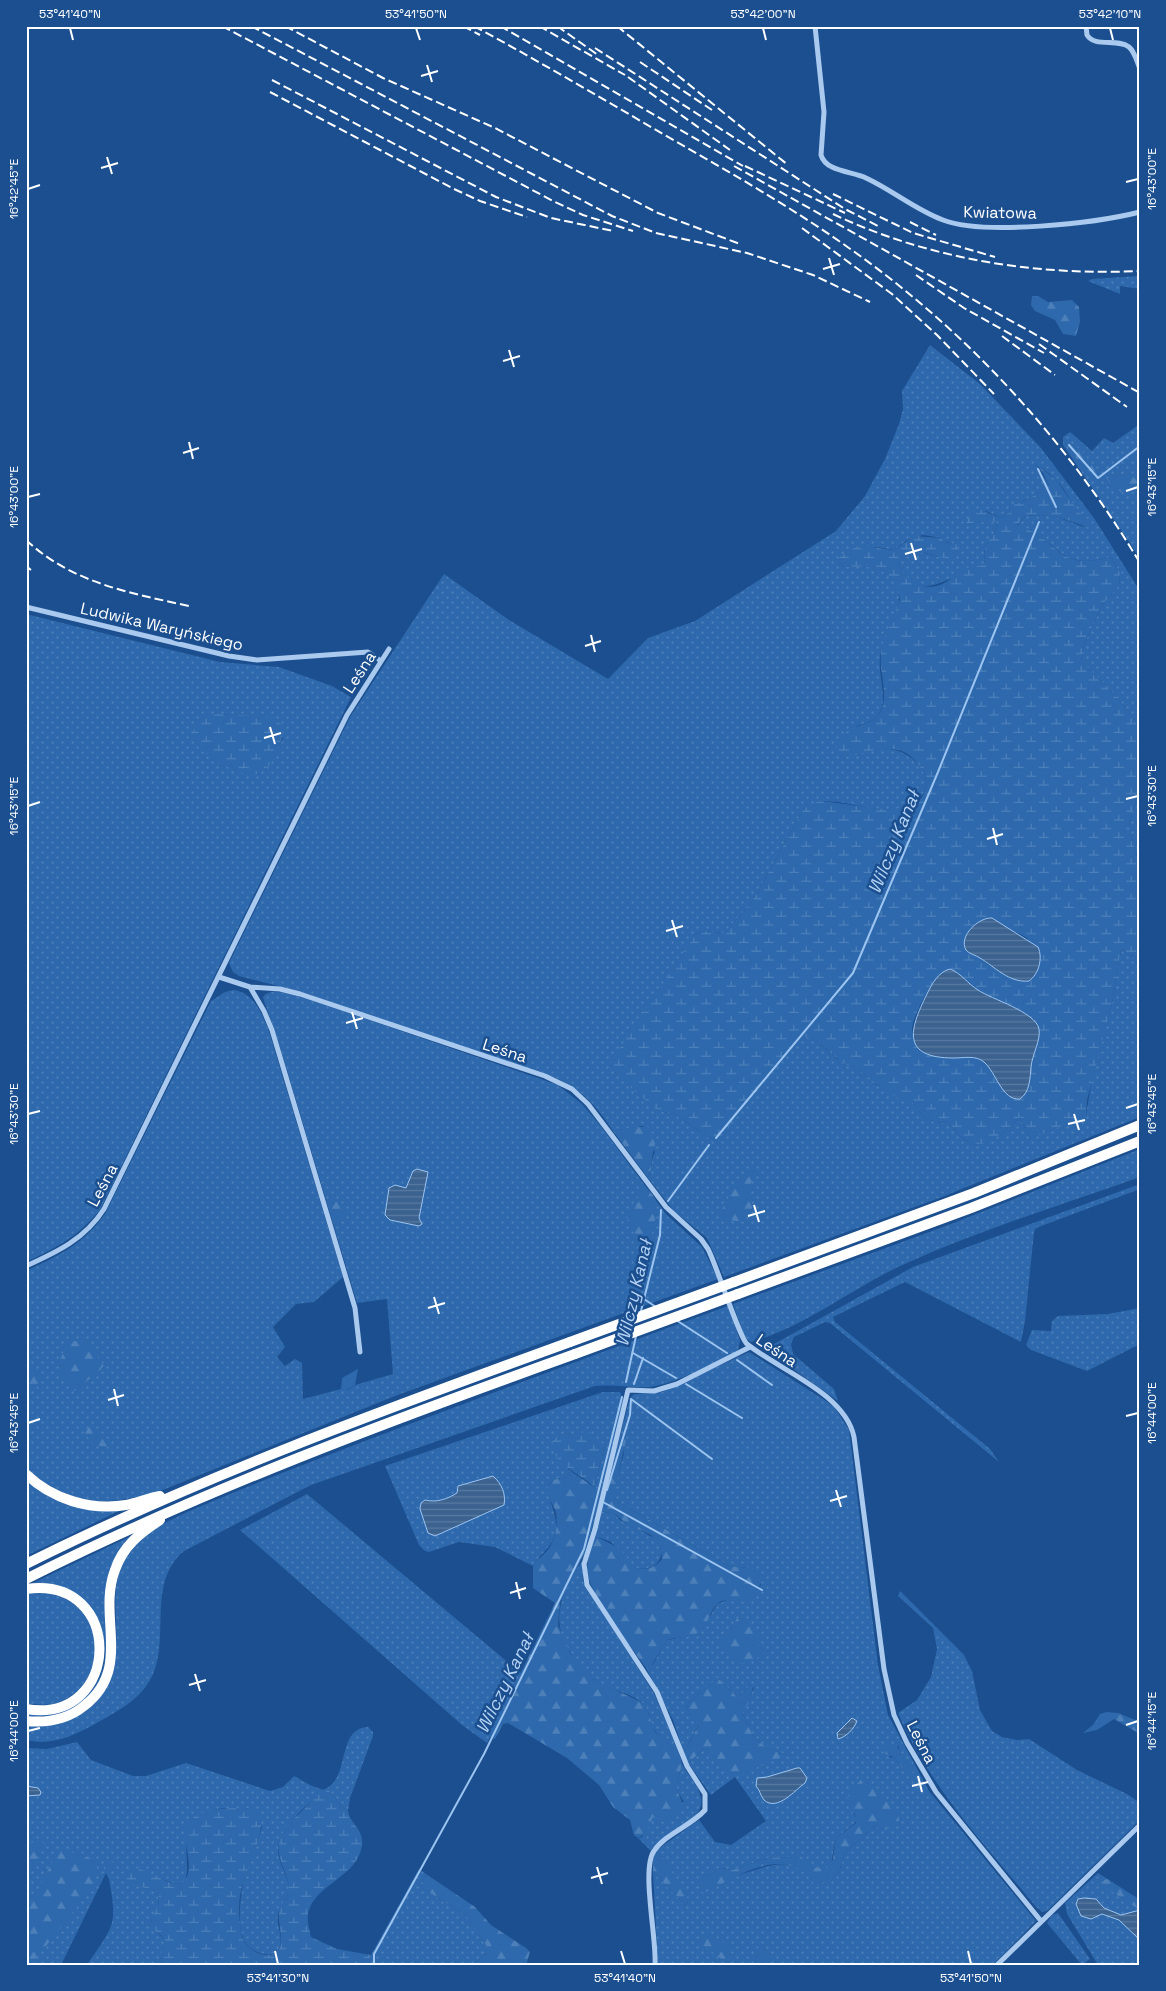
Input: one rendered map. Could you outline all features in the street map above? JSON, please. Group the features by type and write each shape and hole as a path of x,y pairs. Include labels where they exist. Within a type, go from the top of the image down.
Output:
{"highway":[{"path":"26,1564 187,1489 311,1438 983,1189 1140,1125"},
{"path":"26,1579 192,1500 317,1450 971,1208 1140,1141"},
{"path":"26,1474 46,1489 61,1497 78,1503 102,1507 126,1505 187,1489"},
{"path":"26,1721 48,1722 69,1716 88,1703 97,1693 107,1676 112,1655 111,1586 120,1558 140,1534 192,1500"},
{"path":"26,1589 46,1587 57,1590 81,1603 93,1619 100,1637 101,1647 97,1670 87,1688 78,1696 63,1706 52,1709 26,1709"}],"street":[{"name":"Kwiatowa","path":"815,26 824,112 821,152 824,161 834,168 866,177 937,218 956,224 1000,226 1049,224 1111,218 1140,212"},
{"path":"1086,26 1089,39 1123,44 1131,49 1140,70"},
{"name":"Ludwika Waryńskiego","path":"26,607 229,656 272,659 368,652 381,661"},
{"name":"Leśna","path":"26,1266 71,1244 98,1219 219,977 346,715 388,649"},
{"name":"Leśna","path":"219,977 250,987 280,989 313,998 550,1078 578,1093 601,1120 666,1208 701,1239 708,1249 742,1338 750,1347 832,1401 848,1419 854,1437 884,1669 894,1715 920,1767 936,1792 1041,1921"},
{"path":"250,987 264,1011 272,1030 324,1201 355,1308 360,1352"},
{"path":"655,1965 650,1904 651,1856 660,1844 699,1817 706,1804 705,1794 687,1766 657,1692 587,1585 584,1564 595,1529 628,1390 654,1390 677,1384 750,1347"},
{"path":"997,1965 1140,1825"}],"green space":[{"path":"1140,276 1140,289 1120,286 1120,294 1088,281 1092,279"},
{"path":"1032,296 1038,296 1048,302 1072,300 1079,307 1080,322 1076,336 1063,334 1055,320 1035,311 1031,305"},
{"path":"930,345 980,384 1041,448 1094,518 1140,591 1140,726 1116,696 1084,664 1081,658 1084,645 1101,607 1119,585 1120,573 1111,557 1093,561 1068,557 1041,537 1017,526 1026,516 1042,515 1063,519 1084,527 1071,500 1059,484 1045,470 1036,465 1049,485 1046,490 1016,504 1010,504 1009,512 1002,518 986,511 967,521 964,527 985,521 997,523 996,530 985,546 984,564 934,585 926,586 911,582 898,564 901,556 914,550 938,557 952,543 944,542 942,538 923,535 907,540 894,550 876,547 839,562 844,567 877,568 893,580 898,589 898,608 882,647 880,657 882,708 877,716 869,722 856,726 877,749 891,749 904,753 914,760 922,769 926,780 925,790 919,799 906,807 893,810 867,808 841,802 816,803 804,808 747,908 724,933 703,931 695,935 611,1064 616,1073 655,1109 680,1117 709,1138 718,1139 800,1038 810,1037 837,1059 861,1071 873,1084 883,1086 913,1103 924,1117 935,1122 949,1123 960,1136 975,1145 1002,1134 1020,1117 1030,1139 1086,1115 1094,1067 1112,1004 1121,950 1129,955 1140,957 1140,1117 942,1197 724,1277 707,1238 674,1211 648,1178 655,1152 643,1126 613,1131 589,1100 556,1078 301,992 239,976 233,972 229,963 350,717 444,574 509,620 608,679 648,638 695,621 836,531 865,496 885,459 903,409 902,391"},
{"path":"1140,424 1140,558 1063,445 1063,437 1070,432 1092,451 1104,438 1113,443"},
{"path":"1068,443 1081,450 1088,459 1096,472 1094,479 1091,479 1069,449"},
{"path":"1035,463 1056,480 1092,529 1060,518 1035,515 1026,516 1017,525 1031,530 1068,557 1093,561 1111,557 1120,573 1119,585 1101,607 1084,645 1081,658 1084,664 1116,696 1140,726 1140,785 1129,826 1140,868 1140,957 1129,955 1121,950 1112,1004 1087,1100 1086,1116 1030,1139 1020,1117 1002,1134 987,1142 975,1145 960,1136 949,1123 935,1122 924,1117 913,1103 895,1097 883,1086 873,1084 861,1071 841,1062 810,1037 800,1038 719,1139 709,1138 680,1117 655,1109 616,1074 611,1064 695,935 703,931 724,933 747,908 804,808 816,802 830,802 896,809 911,806 921,798 926,785 923,771 910,756 902,751 883,749 844,757 838,755 836,749 848,729 873,720 883,706 882,646 900,599 897,588 887,574 873,568 844,567 839,562 839,558 846,552 859,547 894,550 914,536 942,538 944,542 956,544 960,551 953,557 945,558 911,552 904,555 898,564 912,581 924,586 939,585 948,581 961,570 984,564 985,546 996,530 997,523 989,521 980,522 963,529 971,512 979,509 1002,518 1009,512 1010,504 1016,504 1046,490 1049,485","holes":["976,923 1016,932 1027,938 1039,966 1032,978 1001,971 985,963 972,948 966,937","950,969 983,994 1022,1012 1037,1024 1038,1038 1031,1060 1029,1084 1023,1097 1002,1088 989,1066 982,1060 967,1057 935,1056 918,1048 912,1029 916,1014 932,985 944,972"]},
{"path":"1112,474 1131,474 1137,481 1135,491 1122,492 1116,489 1107,479"},
{"path":"26,614 220,662 279,667 332,686 351,697 101,1208 85,1226 67,1240 26,1262","holes":["219,714 233,715 283,738 266,769 216,760 208,755"]},
{"path":"210,715 272,717 283,726 279,746 273,760 263,771 251,774 235,770 209,756 198,745 193,733 199,721"},
{"path":"1140,785 1140,868 1129,826"},
{"path":"233,990 251,999 259,1009 268,1028 343,1277 314,1302 296,1304 273,1327 285,1347 277,1357 285,1366 295,1359 302,1363 303,1399 341,1389 348,1390 355,1385 393,1374 387,1299 357,1303 277,1037 264,1001 263,997 270,992 281,992 302,997 558,1085 582,1104 600,1125 666,1214 702,1247 718,1279 395,1396 158,1492 121,1500 104,1501 73,1497 57,1490 26,1467 26,1271 70,1248 88,1234 105,1214 211,1001 225,992"},
{"path":"648,1127 654,1139 655,1145 648,1178 613,1131"},
{"path":"1140,1149 1140,1177 993,1228 935,1251 887,1272 792,1326 751,1342 745,1338 733,1304 951,1224"},
{"path":"757,1168 749,1191 752,1206 751,1212 740,1221 725,1218 721,1215 722,1211 739,1180 747,1171"},
{"path":"1140,1184 1140,1189 1036,1228 1021,1342 905,1282 833,1317 835,1322 990,1449 999,1462 830,1323 825,1322 794,1337 791,1344 793,1354 834,1389 838,1401 765,1349 913,1267"},
{"path":"645,1186 654,1197 656,1208 652,1233 648,1241 643,1242 632,1230 627,1215"},
{"path":"326,1199 341,1203 346,1215 342,1221 333,1223"},
{"path":"728,1306 740,1341 738,1350 708,1367 682,1378 649,1387 595,1386 311,1485 184,1551 172,1565 165,1582 158,1656 153,1673 144,1689 121,1709 79,1732 53,1741 36,1742 26,1740 26,1725 79,1715 90,1708 99,1698 111,1677 116,1656 116,1590 120,1569 132,1549 153,1530 191,1510 300,1466"},
{"path":"1140,1308 1140,1344 1087,1371 1031,1350 1026,1345 1032,1330 1051,1331 1052,1321 1058,1316 1108,1314"},
{"path":"85,1342 104,1365 78,1390 72,1391 59,1373 61,1358 67,1343"},
{"path":"749,1352 835,1408 849,1430 878,1665 888,1715 929,1791 1036,1921 993,1965 771,1965 759,1947 754,1965 658,1965 653,1872 685,1905 688,1902 663,1858 656,1853 658,1849 699,1820 715,1842 731,1845 766,1821 735,1777 711,1795 688,1763 704,1749 787,1755 762,1744 753,1735 742,1711 754,1688 751,1684 738,1698 718,1678 687,1704 686,1708 698,1725 684,1753 673,1720 646,1668 650,1668 667,1640 689,1636 703,1628 717,1604 730,1599 747,1601 754,1596 761,1585 750,1568 729,1566 615,1500 613,1494 624,1453 620,1435 630,1398 634,1394 662,1392","holes":["737,1618 742,1619 759,1637 759,1646 764,1653 730,1630","898,1745 906,1773 895,1758 889,1757","852,1811 884,1830 874,1826 845,1853 839,1872 816,1886 808,1875 799,1869 781,1864 738,1875 702,1878 720,1868 733,1870 767,1858 791,1857 812,1868 827,1869 831,1864 836,1838 855,1823 857,1819"]},
{"path":"26,1363 39,1374 38,1386 26,1396"},
{"path":"358,1369 355,1385 347,1390 341,1389 342,1378"},
{"path":"603,1392 620,1392 623,1400 599,1505 593,1500 592,1495 605,1446 556,1456 569,1470 570,1475 554,1480 549,1484 548,1493 556,1523 555,1535 550,1545 533,1566 495,1547 459,1542 429,1552 419,1545 385,1466"},
{"path":"91,1424 106,1439 108,1445 106,1448 92,1443 85,1433"},
{"path":"591,1433 605,1446 594,1487 567,1468 556,1456 553,1448 553,1439 562,1435"},
{"path":"620,1435 625,1437 626,1440 614,1494 615,1500 729,1566 750,1568 759,1572 760,1576 759,1589 754,1597 747,1601 728,1600 717,1604 700,1632 691,1636 667,1640 650,1668 646,1668 602,1606 589,1580 587,1570 595,1536 619,1548 636,1568 651,1568 662,1559 660,1545 651,1535 628,1525 615,1514 601,1511"},
{"path":"569,1470 594,1487 593,1500 599,1505 585,1552 560,1603 558,1625 570,1653 594,1680 646,1706 655,1732 679,1753 682,1764 676,1789 683,1805 681,1813 667,1824 653,1817 646,1833 638,1838 634,1835 630,1820 613,1807 599,1785 567,1758 508,1723 503,1724 495,1739 489,1737 555,1603 533,1588 533,1566 551,1545 557,1524 555,1509 548,1495 547,1488 554,1480 570,1475"},
{"path":"26,1479 33,1486 123,1509 26,1556"},
{"path":"307,1494 522,1674 487,1743 462,1725 240,1530"},
{"path":"601,1511 615,1514 620,1520 658,1540 661,1553 658,1562 649,1568 636,1568 611,1542 595,1536"},
{"path":"129,1537 119,1552 104,1673 89,1695 72,1709 52,1715 26,1717 26,1713 42,1714 63,1710 89,1693 101,1674 105,1653 102,1631 93,1612 77,1596 57,1586 31,1584"},
{"path":"582,1561 583,1581 655,1695 679,1753 656,1732 647,1709 641,1702 593,1679 581,1667 568,1649 562,1636 560,1611 567,1587"},
{"path":"900,1591 964,1655 972,1671 980,1710 992,1731 1002,1737 1017,1740 1029,1739 1077,1770 1127,1794 1140,1803 1140,1820 1047,1911 1042,1912 1036,1907 960,1815 926,1766 898,1713 917,1700 931,1677 937,1649 933,1628 898,1596"},
{"path":"26,1593 54,1594 74,1604 86,1617 93,1632 95,1649 93,1666 86,1681 74,1694 57,1703 46,1705 26,1704"},
{"path":"737,1618 742,1619 759,1635 759,1646 764,1653 750,1662 740,1663 719,1647 719,1641 730,1630"},
{"path":"718,1678 738,1698 751,1684 754,1684 748,1704 742,1711 750,1729 762,1744 787,1755 734,1777 708,1749 704,1749 688,1763 684,1753 698,1726 686,1708 687,1704"},
{"path":"1107,1712 1118,1713 1140,1722 1140,1734 1114,1719 1097,1730 1083,1733 1093,1725 1100,1714"},
{"path":"368,1727 373,1732 373,1736 350,1798 348,1811 341,1806 327,1788 334,1782 339,1773 347,1743 352,1735 358,1729"},
{"path":"77,1742 91,1760 133,1776 146,1776 186,1763 270,1791 283,1787 294,1776 324,1790 293,1819 281,1837 279,1857 289,1890 278,1914 281,1941 278,1951 268,1955 260,1953 249,1947 244,1941 240,1914 241,1896 246,1870 262,1827 247,1808 225,1808 206,1814 186,1835 187,1871 185,1882 177,1884 161,1879 140,1886 157,1892 158,1907 151,1921 157,1932 165,1940 160,1965 87,1965 108,1933 113,1917 112,1895 106,1873 61,1965 26,1965 26,1748 47,1749"},
{"path":"895,1743 913,1775 906,1773 895,1758 884,1753 887,1746"},
{"path":"682,1764 698,1789 701,1806 697,1814 656,1844 651,1851 638,1838 642,1837 653,1817 684,1802 676,1789"},
{"path":"861,1780 890,1803 898,1815 899,1821 884,1830 874,1826 845,1853 839,1872 816,1887 805,1874 793,1866 779,1864 749,1871 703,1893 700,1889 702,1878 720,1868 733,1870 767,1858 791,1857 796,1852 812,1868 827,1868 833,1859 836,1838 856,1823 855,1814 850,1809 847,1800 850,1792"},
{"path":"327,1788 341,1806 348,1811 351,1820 361,1835 362,1845 354,1864 313,1901 308,1916 311,1937 337,1949 371,1955 369,1965 160,1965 165,1940 153,1928 151,1922 159,1903 157,1892 130,1883 124,1876 124,1872 131,1869 139,1869 167,1882 182,1883 188,1874 187,1826 194,1817 209,1811 235,1808 254,1811 259,1816 261,1822 258,1841 241,1891 239,1917 241,1934 247,1945 258,1953 267,1955 275,1953 279,1949 281,1942 279,1910 281,1904 288,1896 289,1888 280,1858 280,1840 290,1822 317,1795"},
{"path":"36,1840 43,1842 43,1847 26,1878 27,1852"},
{"path":"62,1849 95,1860 97,1867 96,1875 66,1921 31,1965 26,1965 26,1915 57,1852"},
{"path":"656,1853 663,1858 687,1896 688,1902 685,1905 653,1872 653,1859"},
{"path":"104,1861 116,1863 116,1871 104,1869"},
{"path":"419,1869 426,1874 421,1884 422,1888 466,1915 487,1947 487,1953 473,1965 369,1965 371,1955"},
{"path":"1098,1873 1140,1900 1140,1965 1098,1965 1067,1914 1065,1903"},
{"path":"426,1874 475,1907 491,1925 526,1948 530,1952 526,1965 473,1965 487,1953 487,1947 466,1915 422,1888 421,1884"},
{"path":"1107,1879 1140,1900 1140,1910 1105,1887 1102,1884"},
{"path":"1058,1913 1090,1959 1082,1965 1047,1923 1052,1915"},
{"path":"707,1931 731,1948 731,1955 726,1962 700,1943 699,1938"},
{"path":"759,1947 767,1950 771,1965 754,1965"}],"shaded area":[{"path":"992,918 1038,947 1040,956 1038,970 1029,981 1015,980 966,950 964,945 965,939 971,928 981,921"},
{"path":"950,969 958,973 984,994 1012,1006 1036,1023 1039,1029 1039,1038 1032,1062 1028,1089 1020,1099 1008,1095 1004,1091 981,1060 970,1057 937,1057 925,1053 917,1047 914,1040 914,1030 921,1007 936,979"},
{"path":"417,1169 428,1172 419,1218 422,1224 419,1226 390,1220 385,1215 389,1188 395,1185 406,1188 413,1171"},
{"path":"493,1476 503,1489 504,1505 435,1536 428,1533 420,1509 421,1503 425,1500 438,1501 446,1499 457,1493 458,1486"},
{"path":"852,1718 857,1721 854,1727 847,1735 838,1739 837,1733"},
{"path":"800,1768 807,1778 805,1783 780,1802 769,1803 764,1800 756,1786 757,1778"},
{"path":"26,1786 38,1788 41,1792 40,1795 26,1796"},
{"path":"1078,1899 1096,1899 1104,1908 1121,1915 1140,1910 1140,1940 1119,1920 1102,1914 1091,1919 1081,1916 1076,1904"}],"waterway":[{"name":"Wilczy Kanał","path":"1069,445 1098,478 1140,446"},
{"name":"Wilczy Kanał","path":"1038,469 1056,507"},
{"name":"Wilczy Kanał","path":"716,1138 853,973 938,772 1039,522"},
{"name":"Wilczy Kanał","path":"668,1201 709,1145"},
{"name":"Wilczy Kanał","path":"641,1311 660,1235 661,1210"},
{"path":"644,1299 656,1307"},
{"path":"676,1320 727,1353"},
{"name":"Wilczy Kanał","path":"626,1382 636,1336"},
{"path":"633,1353 676,1378"},
{"path":"634,1384 643,1358"},
{"path":"737,1360 772,1385"},
{"path":"686,1384 742,1418"},
{"name":"Wilczy Kanał","path":"374,1965 374,1954 484,1754 584,1549 622,1397"},
{"path":"631,1399 712,1459"},
{"path":"607,1490 630,1415 631,1399"},
{"path":"603,1502 762,1590"}],"railway":[{"path":"222,26 555,202 583,215 633,231"},
{"path":"251,26 612,216 656,233 747,253 813,275 870,302"},
{"path":"285,26 383,78 495,128 658,213 740,244"},
{"path":"463,26 480,35"},
{"path":"474,26 772,198 844,244 907,292 983,361 1052,437 1113,520 1140,563"},
{"path":"500,26 743,166"},
{"path":"539,26 625,75"},
{"path":"557,26 598,55"},
{"path":"617,26 788,165"},
{"path":"595,48 845,209 878,226"},
{"path":"640,62 712,110"},
{"path":"628,77 730,150"},
{"path":"272,80 496,197 551,218 613,231"},
{"path":"270,92 454,189 480,201 527,217"},
{"path":"734,166 1140,393"},
{"path":"745,166 845,213"},
{"path":"833,194 913,233 995,257"},
{"path":"833,214 869,230 906,243 983,261 1062,271 1140,271"},
{"path":"910,222 936,235"},
{"path":"802,228 892,294 937,335 994,394"},
{"path":"916,275 964,308 1044,353"},
{"path":"1002,336 1055,375"},
{"path":"1039,344 1127,407"},
{"path":"26,540 44,555 82,576 124,591 189,606"},
{"path":"26,566 31,570"}]}
